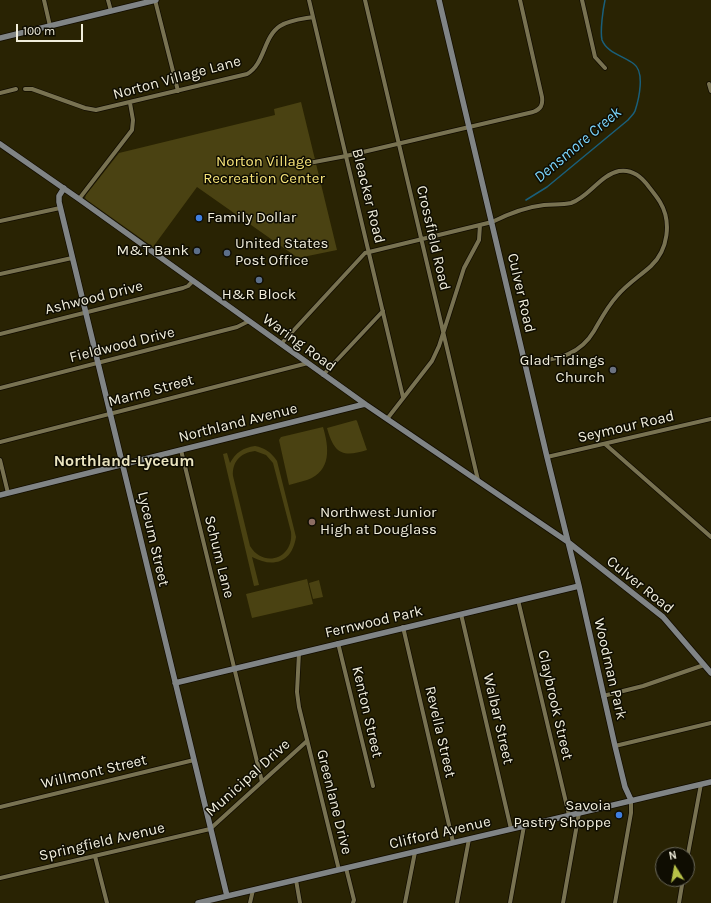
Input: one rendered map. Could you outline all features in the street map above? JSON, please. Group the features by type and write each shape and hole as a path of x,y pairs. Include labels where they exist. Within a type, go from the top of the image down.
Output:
{"street":[{"path":"44,0 50,26"},
{"path":"108,0 111,11"},
{"path":"0,38 156,0 178,91"},
{"name":"Bleacker Road","path":"309,0 403,397"},
{"name":"Crossfield Road","path":"365,0 478,481"},
{"name":"Culver Road","path":"439,0 483,191 492,222 568,542 663,617 711,673"},
{"path":"309,163 346,156 533,112 539,109 542,105 542,97 520,0"},
{"path":"582,0 595,57 605,68"},
{"name":"Norton Village Lane","path":"25,89 32,89 92,110 102,110 246,74 257,64 271,35 276,29 283,24 312,17"},
{"path":"709,84 711,91"},
{"path":"0,93 16,90"},
{"path":"80,199 132,130 134,120 130,103"},
{"name":"Waring Road","path":"0,144 80,199 192,281 308,362 323,375 364,404 568,542"},
{"path":"281,344 365,254 369,252 492,222 510,213 530,208 569,203 577,200 610,175 618,171 627,171 636,174 646,182 660,202 667,219 668,225 665,241 658,258 618,294 604,311 595,330 584,344 576,351 568,355 526,364"},
{"name":"Lyceum Street","path":"64,188 59,196 60,208 226,896"},
{"path":"0,221 60,208"},
{"path":"387,419 432,361 439,346 464,268 479,240 480,225"},
{"path":"0,274 72,258"},
{"name":"Ashwood Drive","path":"0,334 183,288 188,286 192,281"},
{"path":"323,375 383,311"},
{"name":"Fieldwood Drive","path":"0,388 237,327 249,321"},
{"name":"Marne Street","path":"0,442 308,362"},
{"name":"Northland Avenue","path":"0,495 364,404"},
{"name":"Seymour Road","path":"547,457 711,419"},
{"path":"605,444 711,537"},
{"name":"Schum Lane","path":"181,450 262,782"},
{"path":"0,460 8,493"},
{"name":"Woodman Park","path":"568,542 625,787 631,800"},
{"name":"Fernwood Park","path":"175,683 403,627 579,586"},
{"name":"Claybrook Street","path":"518,600 569,815"},
{"name":"Walbar Street","path":"461,614 511,829"},
{"name":"Revella Street","path":"403,627 454,842"},
{"name":"Kenton Street","path":"338,643 373,786"},
{"name":"Municipal Drive","path":"210,829 307,741 297,692 299,653"},
{"path":"603,696 643,686 704,665"},
{"path":"615,746 711,724"},
{"name":"Greenlane Drive","path":"307,741 338,870"},
{"name":"Willmont Street","path":"0,806 194,760"},
{"name":"Clifford Avenue","path":"199,903 711,782"},
{"path":"689,847 701,784"},
{"path":"615,903 631,813 631,800"},
{"path":"563,903 579,813"},
{"path":"510,903 524,826"},
{"name":"Springfield Avenue","path":"0,878 210,829"},
{"path":"457,903 470,839"},
{"path":"405,903 415,852"},
{"path":"95,856 107,903"},
{"path":"346,868 354,900 353,903"},
{"path":"296,880 300,903"},
{"path":"679,903 682,887"},
{"path":"250,903 253,890"}],"green space":[{"name":"Norton Village Recreation Center","path":"301,102 337,250 298,258 197,187 153,247 85,198 119,153 275,115 274,109"},
{"path":"356,420 367,450 351,453 340,451 333,443 327,428"},
{"path":"323,427 327,442 327,458 325,465 315,476 289,485 279,440 281,437"},
{"path":"255,446 265,449 277,461 296,537 294,546 290,553 286,558 280,561 267,562 252,557 259,585 254,586 223,454 227,453 230,463 237,453 243,449","holes":["255,451 266,455 273,463 291,532 291,541 288,548 283,554 270,559 256,553 250,546 233,476 234,466 241,456"]},
{"path":"307,579 313,604 252,618 246,594"},
{"path":"319,580 323,597 313,599 309,583"}],"waterway":[{"name":"Densmore Creek","path":"526,200 547,187 628,120 635,111 640,86 639,73 634,64 612,51 604,44 602,40 601,36 605,0"}],"place":[{"name":"Family Dollar","path":"199,218"},
{"name":"M&T Bank","path":"197,251"},
{"name":"United States Post Office","path":"227,253"},
{"name":"H&R Block","path":"259,280"},
{"name":"Glad Tidings Church","path":"613,370"},
{"name":"Northwest Junior High at Douglass","path":"312,522"},
{"name":"Savoia Pastry Shoppe","path":"619,815"}],"district":[{"name":"Northland-Lyceum","path":"124,461"}]}
